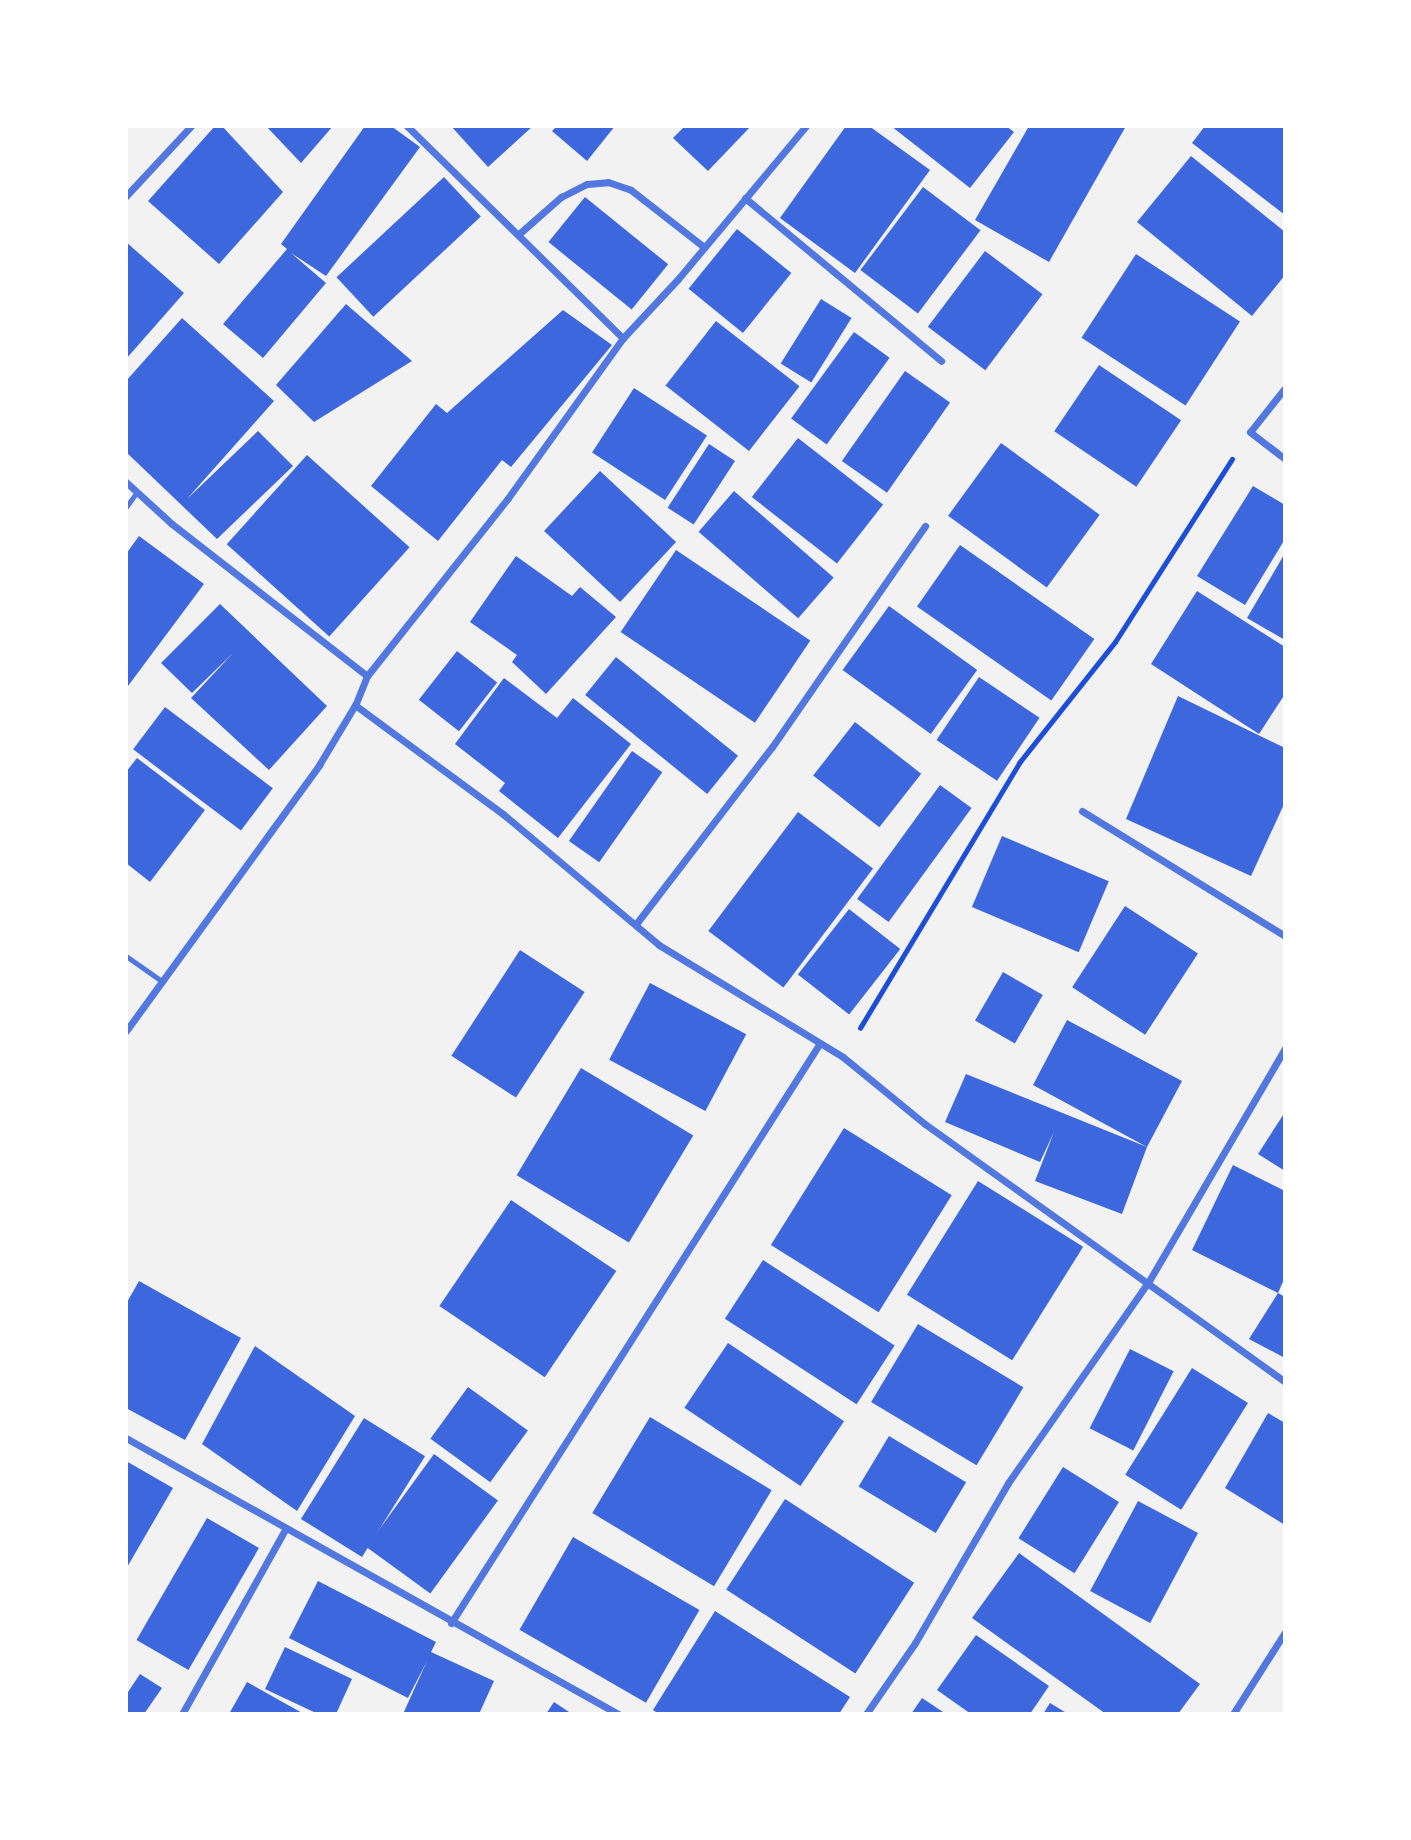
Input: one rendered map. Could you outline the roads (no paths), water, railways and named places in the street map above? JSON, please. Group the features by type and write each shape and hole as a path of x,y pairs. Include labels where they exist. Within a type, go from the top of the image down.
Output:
{"street":[{"path":"126,196 191,126"},
{"path":"407,126 520,233 623,338"},
{"path":"126,1031 164,983 319,765 355,705 367,676 508,498 623,338 704,247 801,127"},
{"path":"520,233 561,197 587,184 608,182 631,190 704,247"},
{"path":"745,198 941,361"},
{"path":"1285,388 1250,432 1285,459"},
{"path":"126,482 367,676"},
{"path":"636,924 772,747 925,526"},
{"path":"355,705 503,814 659,945 843,1057 925,1124 1149,1280 1285,1382"},
{"path":"1082,811 1285,936"},
{"path":"451,1623 820,1043"},
{"path":"866,1714 915,1643 1008,1483 1149,1280 1285,1048"},
{"path":"126,1438 285,1530 618,1714"},
{"path":"182,1714 285,1530"},
{"path":"1233,1714 1285,1632"}],"lane":[{"path":"126,507 137,492"},
{"path":"126,956 164,983"}]}
